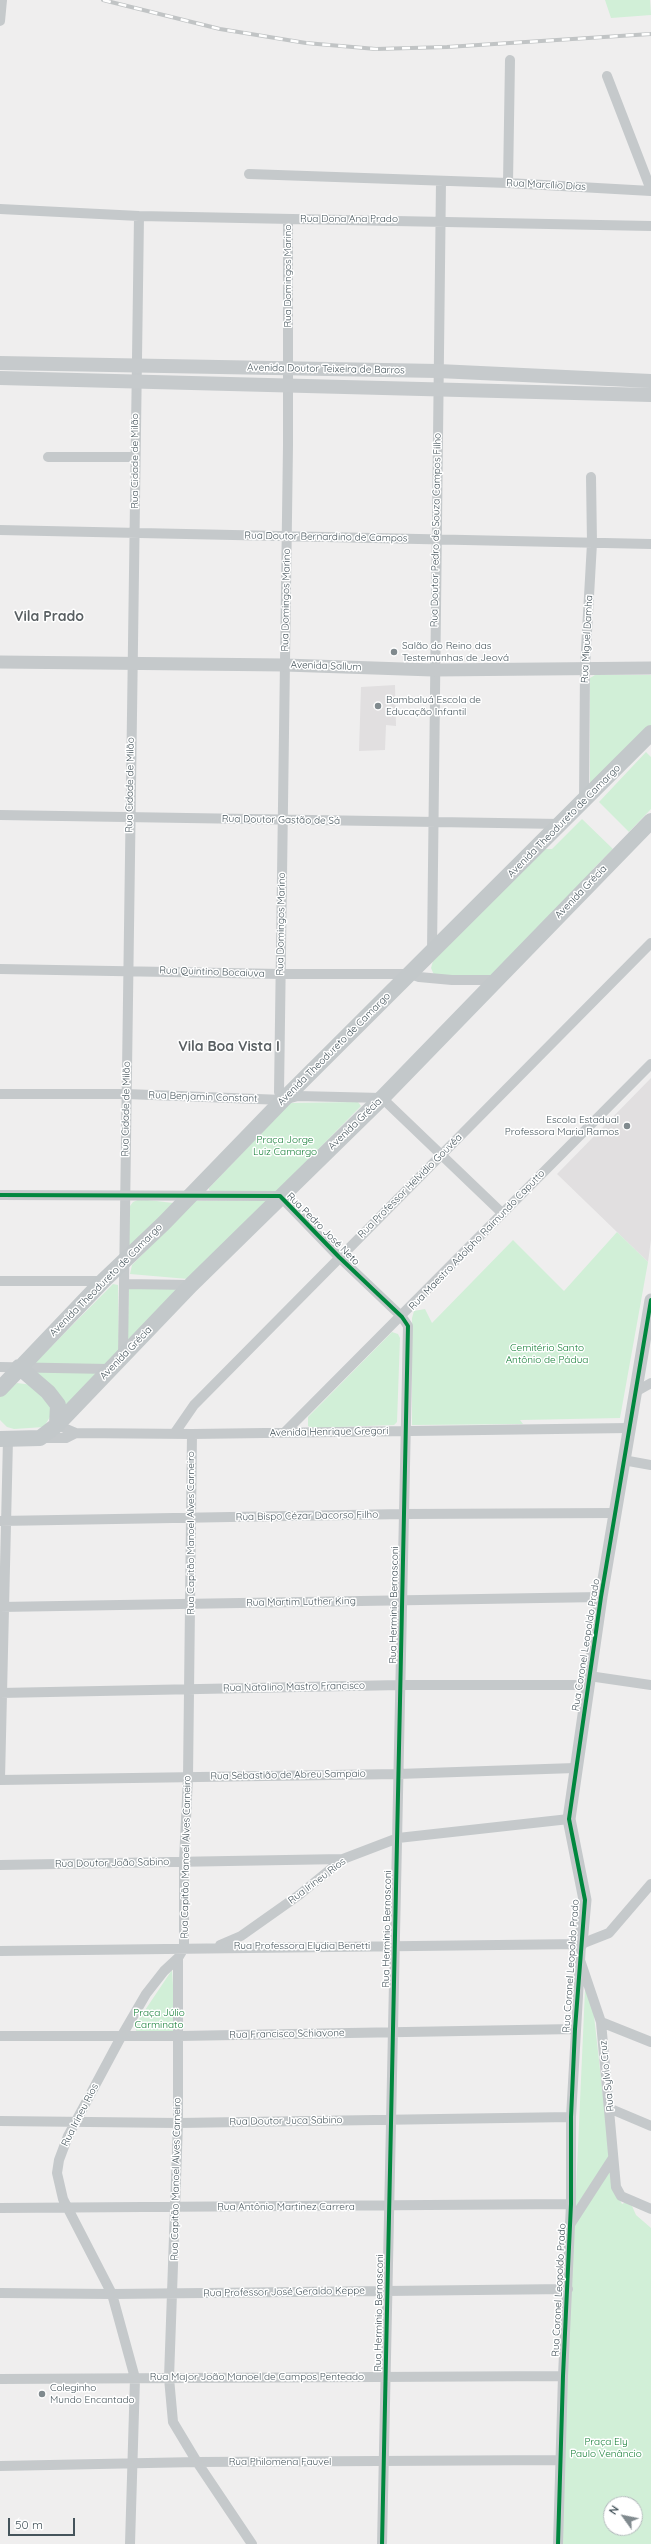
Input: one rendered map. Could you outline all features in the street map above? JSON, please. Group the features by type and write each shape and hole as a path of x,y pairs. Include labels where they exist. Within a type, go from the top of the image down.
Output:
{"main road":[{"name":"Avenida Doutor Teixeira de Barros","path":"0,362 136,366 438,371 651,381"},
{"name":"Avenida Doutor Teixeira de Barros","path":"0,378 439,388 651,395"},
{"name":"Avenida Theodureto de Camargo","path":"0,1389 19,1367 103,1281 190,1197 283,1100 584,802 651,733"},
{"name":"Avenida Grécia","path":"40,1438 57,1425 191,1285 280,1196 382,1098 651,821"},
{"path":"19,1367 48,1392 58,1405 57,1425"},
{"path":"3,1437 40,1438"}],"street":[{"path":"0,21 2,0"},
{"path":"508,183 510,60"},
{"path":"607,76 651,191"},
{"name":"Rua Marcílio Dias","path":"249,174 508,183 651,191"},
{"name":"Rua Doutor Pedro de Souza Campos Filho","path":"432,951 434,822 433,670 437,539 438,371 442,220 440,181"},
{"name":"Rua Dona Ana Prado","path":"0,210 139,216 442,220 651,226"},
{"name":"Rua Cidade de Milão","path":"123,1355 139,216"},
{"name":"Rua Domingos Marino","path":"283,1100 279,1092 288,385 288,219"},
{"path":"48,457 135,457"},
{"name":"Rua Miguel Damha","path":"584,802 585,667 592,543 591,477"},
{"name":"Rua Doutor Bernardino de Campos","path":"0,530 651,544"},
{"name":"Avenida Sallum","path":"0,662 132,665 285,665 433,670 585,667 651,668"},
{"name":"Rua Doutor Gastão de Sá","path":"0,815 561,824"},
{"name":"Rua Professor Helvidio Gouvêa","path":"174,1434 194,1406 442,1153 651,943"},
{"name":"Rua Quintino Bocaiuva","path":"0,969 128,970 281,974 410,974 452,980 496,980"},
{"name":"Rua Maestro Adolpho Raimundo Caputto","path":"285,1432 402,1317 651,1064"},
{"name":"Rua Benjamin Constant","path":"0,1094 126,1094 283,1100 298,1096 382,1098"},
{"path":"382,1098 442,1153 502,1214"},
{"name":"Rua Pedro José Neto","path":"0,1195 125,1197 280,1196 339,1258 402,1317"},
{"path":"0,1281 103,1281"},
{"path":"125,1284 191,1285"},
{"name":"Rua Coronel Leopoldo Prado","path":"558,2544 559,2460 571,2223 571,2117 575,2029 585,1900 569,1819 575,1768 601,1597 623,1460 637,1391 651,1300"},
{"name":"Rua Herminio Bernasconi","path":"382,2544 389,2290 388,2206 398,1838 404,1514 404,1431 408,1326 402,1317"},
{"path":"0,1367 109,1369"},
{"path":"637,1391 651,1383"},
{"path":"57,1425 76,1433"},
{"name":"Avenida Henrique Gregori","path":"76,1433 192,1434 629,1428"},
{"path":"40,1438 66,1438 76,1433"},
{"name":"Rua Capitão Manoel Alves Carneiro","path":"192,1434 191,1604 188,1690 188,1777 184,1861 184,1948 178,1958 178,2123 169,2378 173,2422 196,2462"},
{"path":"0,1779 3,1437"},
{"path":"623,1460 651,1465"},
{"name":"Rua Bispo Cézar Dacorso Filho","path":"3,1521 615,1512"},
{"name":"Rua Martim Luther King","path":"2,1607 601,1597"},
{"name":"Rua Natalino Mastro Francisco","path":"1,1693 589,1680 651,1685"},
{"name":"Rua Sebastião de Abreu Sampaio","path":"0,1779 398,1774 575,1768"},
{"name":"Rua Irineu Rios","path":"215,1947 241,1936 299,1895 343,1859 398,1838 569,1819"},
{"name":"Rua Doutor João Sabino","path":"0,1865 343,1859"},
{"name":"Rua Professora Elydia Benetti","path":"0,1951 215,1947 581,1944 609,1933 651,1884"},
{"name":"Rua Irineu Rios","path":"135,2378 112,2294 59,2190 57,2173 62,2148 121,2037 146,1994 164,1971 178,1958"},
{"name":"Rua Sylvio Cruz","path":"580,1958 601,2022 611,2109 616,2187 621,2196 651,2209"},
{"path":"601,2022 651,2042"},
{"name":"Rua Francisco Schiavone","path":"0,2036 121,2037 575,2029"},
{"path":"611,2109 651,2126"},
{"name":"Rua Doutor Juca Sabino","path":"0,2121 178,2123 571,2117"},
{"path":"571,2223 613,2158"},
{"name":"Rua Antônio Martinez Carrera","path":"0,2208 571,2204"},
{"name":"Rua Professor José Geraldo Keppe","path":"0,2293 173,2294 389,2290 568,2289"},
{"name":"Rua Major João Manoel de Campos Penteado","path":"0,2379 563,2376"},
{"path":"130,2544 135,2378"},
{"name":"Rua Philomena Fauvel","path":"0,2466 196,2462 559,2460"},
{"path":"196,2462 252,2544"}],"shaded area":[{"name":"Bambaluá Escola de Educação Infantil","path":"395,685 396,726 386,725 385,750 359,751 361,687"},
{"name":"Escola Estadual Professora Maria Ramos","path":"651,1078 651,1240 648,1262 557,1174"}],"green space":[{"path":"605,0 650,0 651,15 611,18"},
{"path":"595,675 651,675 651,728 590,785 590,678"},
{"path":"646,752 651,757 651,809 629,832 599,802"},
{"path":"582,819 613,849 593,869 591,876 493,977 434,975 431,968 433,961 545,849 552,849"},
{"name":"Praça Jorge Luiz Camargo","path":"358,1102 361,1106 276,1192 213,1192 209,1190 209,1188 290,1103"},
{"path":"140,1199 173,1203 127,1255 130,1206 133,1202"},
{"path":"195,1201 267,1201 188,1279 130,1274 132,1265"},
{"name":"Cemitério Santo Antônio de Pádua","path":"617,1232 648,1262 620,1418 520,1420 523,1424 412,1425 412,1318 414,1311 425,1309 432,1323 513,1240 564,1291"},
{"path":"113,1284 118,1285 119,1351 107,1366 36,1366 35,1363"},
{"path":"178,1287 127,1346 129,1288"},
{"path":"392,1332 398,1334 400,1338 397,1422 394,1425 312,1428 308,1426 308,1417"},
{"path":"30,1369 101,1371 65,1412"},
{"path":"17,1383 33,1385 49,1400 51,1415 44,1427 14,1429 7,1427 0,1420 0,1397"},
{"name":"Praça Júlio Carminato","path":"172,1970 176,2032 137,2035 135,2025"},
{"name":"Praça Ely Paulo Venâncio","path":"585,1990 592,1998 613,2185 622,2204 626,2202 632,2206 636,2215 651,2228 651,2544 561,2544 561,2464 573,2258"}],"railway":[{"path":"103,0 220,29 306,43 376,49 447,47 651,34"}],"cycle path":[{"path":"0,1195 280,1196 339,1257 402,1317 408,1326 382,2544"},
{"path":"558,2544 563,2376 571,2204 571,2117 575,2029 585,1900 569,1819 601,1597 651,1300"}],"place":[{"name":"Salão do Reino das Testemunhas de Jeová","path":"394,652"},
{"name":"Bambaluá Escola de Educação Infantil","path":"378,706"},
{"name":"Escola Estadual Professora Maria Ramos","path":"627,1126"},
{"name":"Coleginho Mundo Encantado","path":"42,2394"}],"district":[{"name":"Vila Prado","path":"49,617"},
{"name":"Vila Boa Vista I","path":"229,1047"}]}
